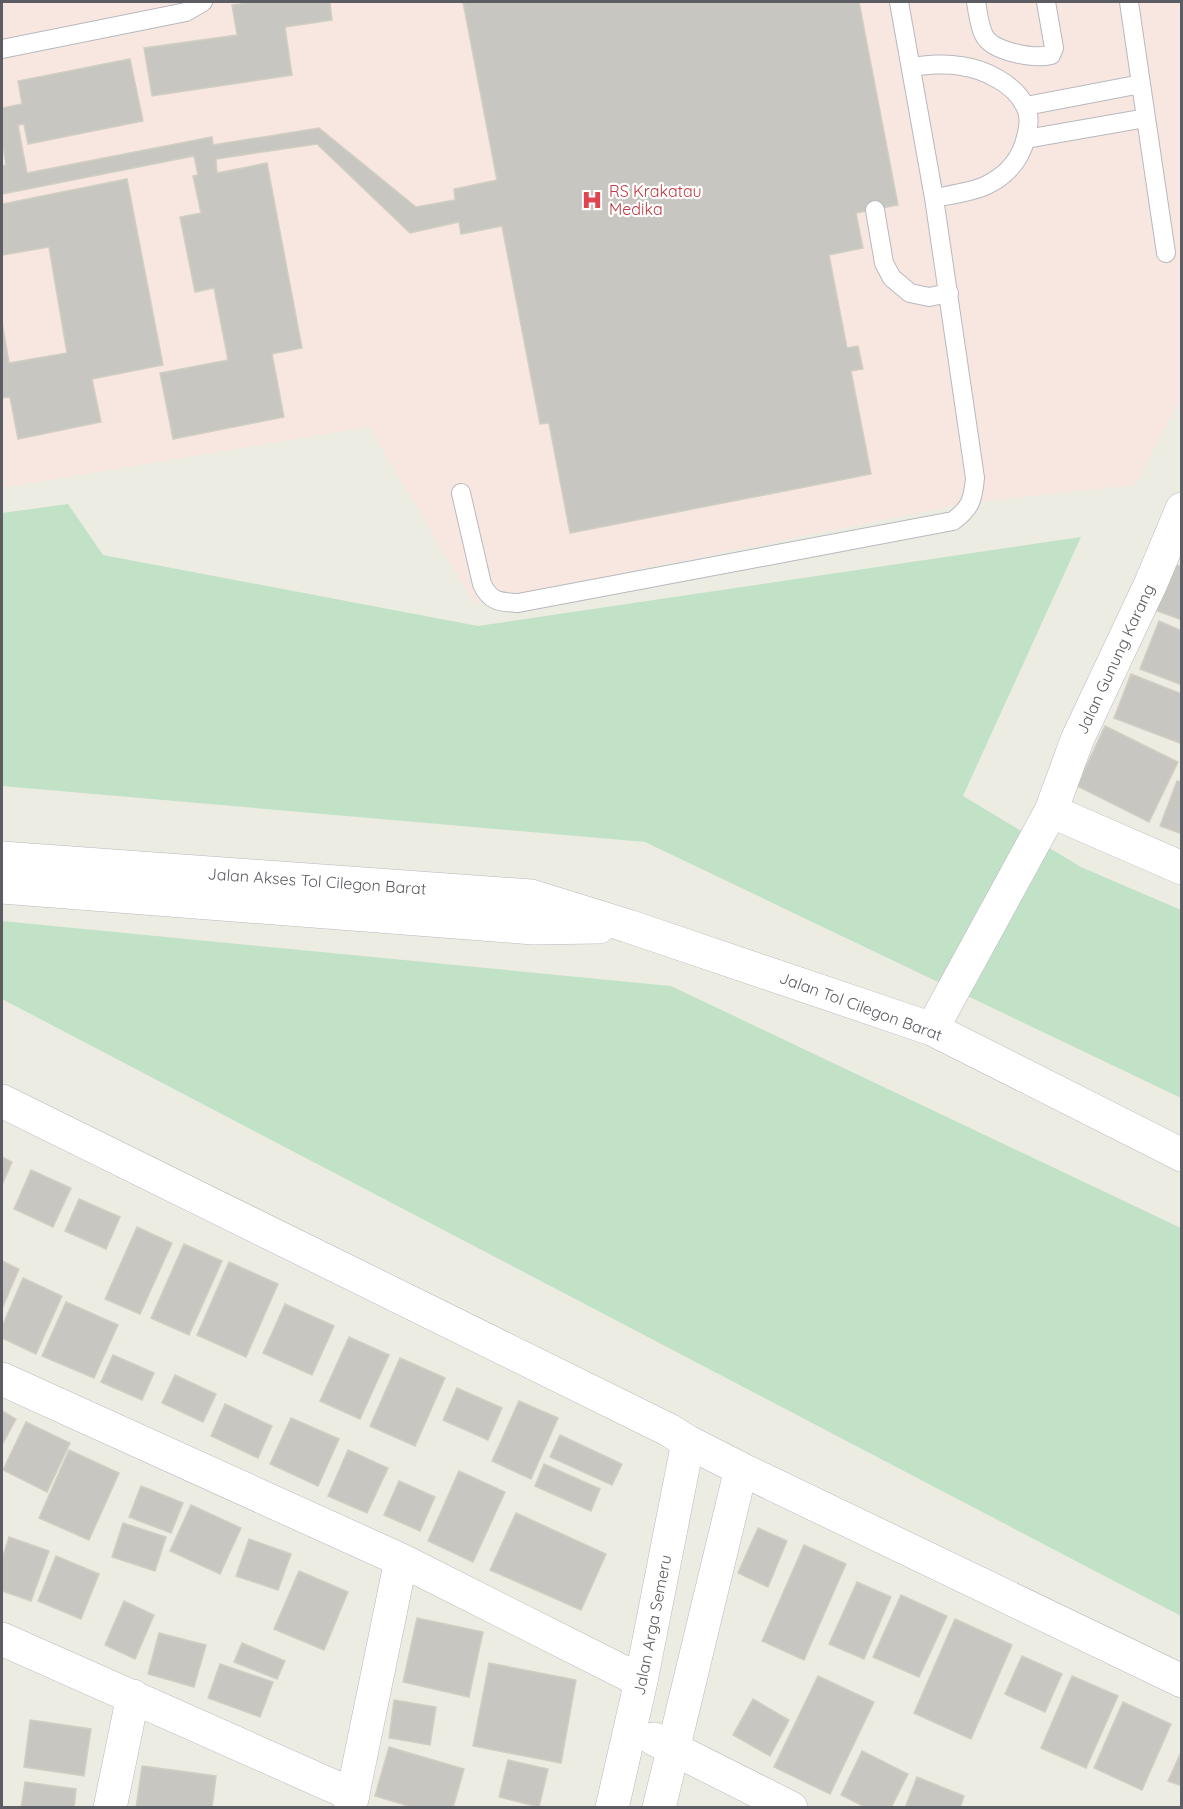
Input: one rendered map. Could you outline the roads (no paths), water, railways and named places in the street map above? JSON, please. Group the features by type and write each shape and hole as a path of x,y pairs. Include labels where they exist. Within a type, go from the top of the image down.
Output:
{"street":[{"name":"Jalan Gunung Karang","path":"932,1029 1051,811 1077,740 1152,583 1182,509"},
{"path":"1051,811 1182,868"},
{"name":"Jalan Akses Tol Cilegon Barat","path":"2,858 531,896 628,926"},
{"path":"2,887 533,928 628,926"},
{"name":"Jalan Tol Cilegon Barat","path":"628,926 932,1029 1182,1155"},
{"path":"2,1101 659,1425 741,1469 1182,1681"},
{"path":"2,1379 401,1560 641,1681"},
{"name":"Jalan Arga Semeru","path":"612,1808 641,1681 688,1442"},
{"path":"658,1808 741,1469"},
{"path":"2,1639 133,1696 351,1801 401,1560"},
{"path":"110,1808 133,1696"},
{"path":"631,1728 791,1808"}],"lane":[{"path":"2,49 186,12 203,2"},
{"path":"461,493 482,584 492,599 503,603 518,603 953,520 963,514 970,506 975,478 934,198 899,2"},
{"path":"976,2 984,36 993,44 1021,55 1044,57 1051,55 1054,48 1046,2"},
{"path":"1129,2 1166,253"},
{"path":"911,67 936,64 963,66 990,74 1014,90 1026,106 1029,125 1026,139 1013,166 986,186 934,198"},
{"path":"1026,106 1141,84"},
{"path":"1026,139 1146,118"},
{"path":"875,210 884,263 892,278 910,293 929,297 949,292"}],"place":[{"name":"RS Krakatau Medika","path":"592,200"}]}
